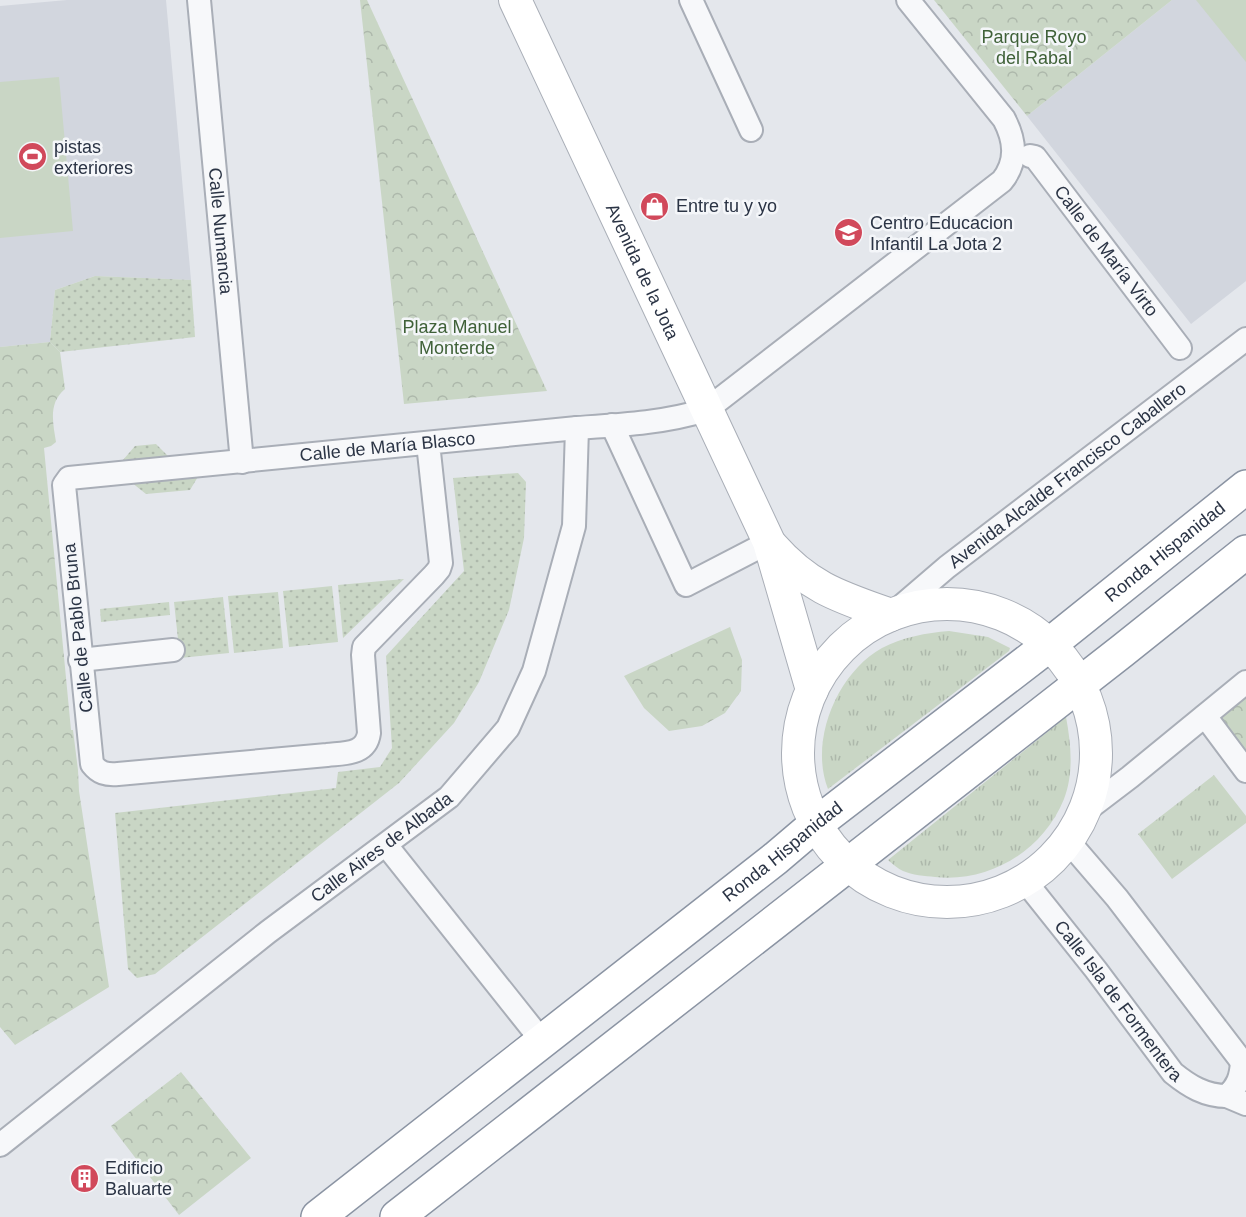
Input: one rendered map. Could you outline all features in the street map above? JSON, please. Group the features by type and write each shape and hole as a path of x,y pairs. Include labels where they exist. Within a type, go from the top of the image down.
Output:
{"highway":[{"name":"Ronda Hispanidad","path":"318,1217 816,824 1049,645 1246,487"},
{"path":"397,1217 1246,552"}],"street":[{"name":"Calle Numancia","path":"199,0 242,462"},
{"name":"Avenida de la Jota","path":"515,0 769,542 812,690"},
{"path":"691,0 751,130"},
{"path":"706,411 1002,181 1022,155 997,109 908,0"},
{"name":"Calle de María Virto","path":"1022,155 1035,157 1180,348"},
{"name":"Avenida Alcalde Francisco Caballero","path":"891,615 947,567 1246,339"},
{"name":"Calle de María Blasco","path":"69,478 670,420 706,411"},
{"path":"612,425 686,585 769,542"},
{"name":"Calle Aires de Albada","path":"0,1145 268,932 449,797 508,728 534,671 574,526 577,428"},
{"name":"Calle de Pablo Bruna","path":"69,478 64,485 80,660 92,764 97,770 104,774 118,774 357,751 366,745 369,734 364,646 440,569 428,443"},
{"name":"Avenida de la Jota","path":"769,542 800,574 820,587 891,615"},
{"path":"938,604 970,606 1009,618 1030,630 1049,645 1066,664 1079,685 1089,711 1095,738 1095,765 1084,812 1068,841 1048,863 1025,881 1000,893 974,901 938,902 894,893 869,881 847,865 830,846 806,803 800,779 798,753 800,729 812,690 825,667 846,643 874,623 891,615 938,604"},
{"path":"80,660 173,650"},
{"path":"1084,812 1246,682"},
{"path":"1205,716 1246,771"},
{"name":"Calle Isla de Formentera","path":"1025,881 1096,970 1173,1073 1185,1083 1207,1094 1236,1100 1237,1085 1244,1065 1117,898 1068,841"},
{"path":"386,845 542,1041"}],"shaded area":[{"path":"67,0 166,0 191,280 95,276 55,290 50,342 0,347 0,6"},
{"path":"1172,0 1246,0 1246,281 1191,324 1027,116"}],"green space":[{"name":"Plaza Manuel Monterde","path":"360,0 367,0 547,391 404,404"},
{"name":"Parque Royo del Rabal","path":"934,0 1172,0 1027,116"},
{"path":"1196,0 1246,0 1246,62"},
{"name":"pistas exteriores","path":"59,77 73,231 0,238 0,82"},
{"path":"95,276 191,280 195,337 60,352 50,342 55,290"},
{"path":"50,342 60,352 65,389 54,407 56,442 44,448 71,730 73,730 79,791 109,987 15,1045 0,1027 0,347"},
{"path":"156,444 169,457 123,460 135,446"},
{"path":"518,473 526,482 524,538 509,610 479,682 454,723 399,783 155,974 137,978 128,969 115,813 336,788 338,772 380,767 392,748 386,656 464,571 453,478"},
{"path":"199,475 190,490 146,494 131,482"},
{"path":"404,579 343,638 338,585"},
{"path":"332,586 338,642 289,647 283,591"},
{"path":"278,592 283,648 234,653 228,596"},
{"path":"223,597 229,653 180,658 174,602"},
{"path":"169,602 170,615 101,622 100,609"},
{"path":"730,627 742,660 741,691 725,713 702,726 669,731 644,708 624,676"},
{"path":"949,631 988,637 1010,648 828,789 823,770 822,750 825,730 840,691 852,674 866,659 890,644 915,636"},
{"path":"1246,682 1246,771 1205,716"},
{"path":"1066,717 1071,758 1067,789 1055,818 1028,848 1012,860 994,869 955,878 910,873 899,869 888,860"},
{"path":"1214,775 1246,816 1246,823 1172,879 1138,834"},
{"path":"181,1072 251,1158 179,1215 111,1126"}],"place":[{"name":"pistas exteriores","path":"33,157"},
{"name":"Entre tu y yo","path":"655,206"},
{"name":"Centro Educacion Infantil La Jota 2","path":"849,233"},
{"name":"Edificio Baluarte","path":"84,1178"}]}
